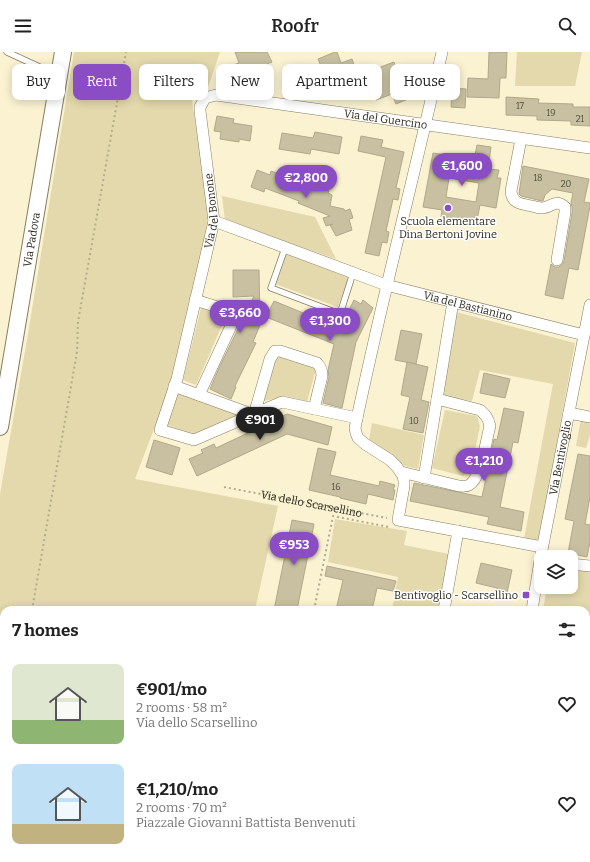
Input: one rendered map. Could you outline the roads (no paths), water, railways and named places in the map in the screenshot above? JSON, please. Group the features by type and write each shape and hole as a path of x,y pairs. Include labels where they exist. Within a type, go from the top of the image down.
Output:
{"main road":[{"name":"Via Padova","path":"61,64 63,52"},
{"name":"Via Padova","path":"0,427 55,100"}],"street":[{"path":"442,52 426,125 386,285 357,418 355,428 356,433 358,438 390,460 401,472 404,480 404,486 397,524 458,531 542,547"},
{"name":"Via del Guercino","path":"201,121 200,107 203,101 205,98 216,95 590,148"},
{"name":"Via del Bonone","path":"201,121 214,221 174,386 160,430 194,440 254,415"},
{"path":"521,139 511,197 514,201 521,204 543,208 557,203 562,204 565,207 557,260"},
{"name":"Via del Bastianino","path":"214,221 386,285 584,335"},
{"path":"195,300 237,313 199,395"},
{"path":"424,478 453,302"},
{"name":"Via Bentivoglio","path":"542,550 590,305"},
{"path":"254,415 270,359 275,351 280,351 317,363 320,366 322,376 314,409"},
{"path":"174,386 254,415 282,402 357,418"},
{"path":"401,472 459,486 469,485 477,476 490,426 486,415 480,410 437,399"},
{"path":"569,413 590,417"},
{"path":"445,606 458,531"},
{"path":"578,565 590,566"},
{"name":"Via Bentivoglio","path":"533,606 535,594"}],"lane":[{"path":"9,52 34,64"},
{"path":"285,248 271,288 340,314 353,273"}],"place":[{"name":"Scuola elementare Dina Bertoni Jovine","path":"448,208"},
{"name":"Bentivoglio - Scarsellino","path":"526,595"}]}
